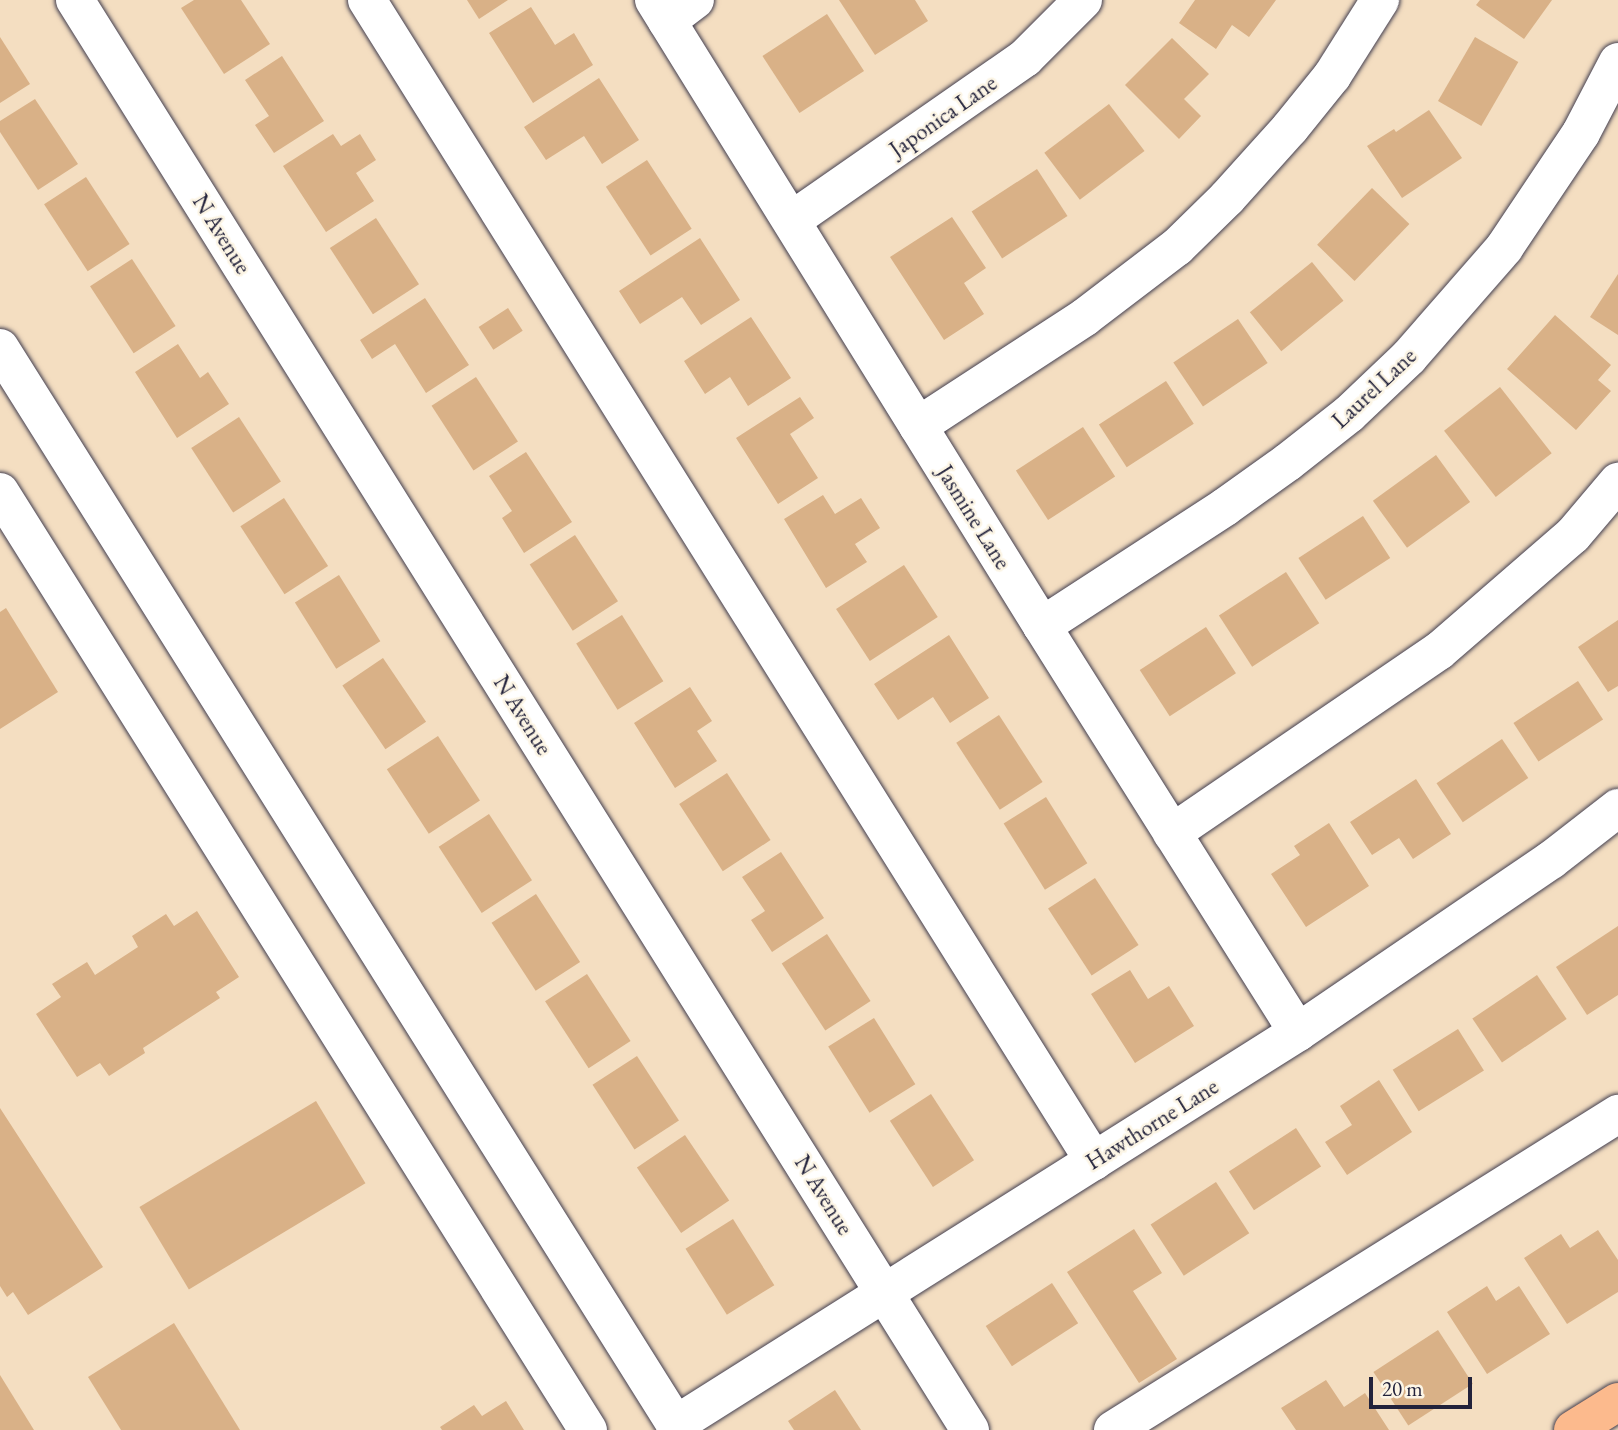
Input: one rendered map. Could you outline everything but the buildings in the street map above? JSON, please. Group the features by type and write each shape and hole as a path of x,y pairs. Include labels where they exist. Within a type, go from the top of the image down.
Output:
{"main road":[{"path":"1573,1430 1618,1402"}],"street":[{"name":"N Avenue","path":"75,0 970,1430"},
{"path":"367,0 1094,1161"},
{"name":"Japonica Lane","path":"792,219 1025,58 1083,0"},
{"path":"918,426 1085,317 1177,247 1227,198 1290,128 1332,76 1380,0"},
{"name":"Jasmine Lane","path":"672,7 792,219 918,426 1298,1032"},
{"name":"Laurel Lane","path":"1042,626 1225,507 1288,462 1349,414 1409,357 1504,248 1581,133 1618,62"},
{"path":"0,348 677,1427"},
{"path":"1172,833 1439,651 1573,535 1618,482"},
{"path":"0,492 588,1430"},
{"name":"Hawthorne Lane","path":"677,1427 885,1292 1298,1032 1551,860 1618,808"},
{"path":"1114,1430 1618,1114"}]}
